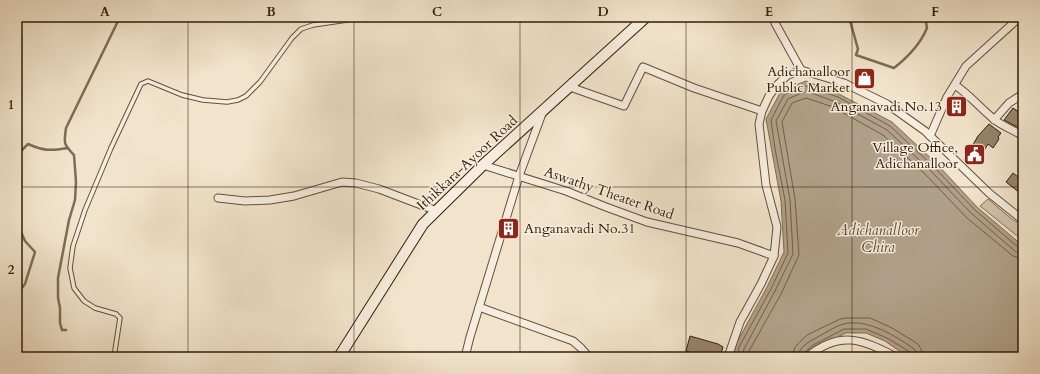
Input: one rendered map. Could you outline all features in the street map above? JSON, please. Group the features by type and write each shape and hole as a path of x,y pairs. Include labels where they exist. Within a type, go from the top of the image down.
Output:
{"main road":[{"name":"Ithikkara-Ayoor Road","path":"339,357 423,224 646,17"}],"street":[{"path":"773,17 775,24 801,70"},
{"path":"930,136 947,97 966,66 1020,17"},
{"path":"570,88 624,106 643,67 694,88 762,111"},
{"path":"728,357 740,322 761,284 774,256 777,227 766,185 759,124 762,111 769,96 778,84 788,75 801,70 844,83 887,104 930,136 989,194 1019,218 1023,219"},
{"path":"954,85 967,94 994,120 1023,136"},
{"path":"994,120 1009,103 1023,94"},
{"path":"465,357 519,176 544,111"},
{"name":"Aswathy Theater Road","path":"484,166 566,191 647,222 738,243 774,256"},
{"path":"218,198 245,201 270,200 294,196 342,182 379,189 437,211"},
{"path":"479,307 573,341 582,348 589,357"},
{"path":"807,357 825,346 840,340 849,339 859,340 873,345 896,357"}],"lane":[{"path":"114,357 120,318 116,314 95,308 84,301 74,288 70,268 73,246 85,210 111,148 141,84 148,81 182,95 203,100 227,102 238,100 246,96 260,82 292,38 301,29 313,25 347,20 353,17"}],"shaded area":[{"path":"988,199 1013,220 1023,225 1023,238 1016,235 980,206"}],"water":[{"name":"Adichanalloor Chira","path":"806,81 839,94 892,122 936,163 977,207 1023,246 1023,357 912,357 902,353 885,341 866,333 846,333 815,348 805,357 733,357 735,346 784,252 781,201 766,119 781,91"}],"building":[{"name":"Anganavadi No.13","path":"956,98 964,101 958,115 950,112"},
{"path":"1013,108 1023,115 1023,130 1004,120"},
{"path":"989,124 1001,133 993,148 988,144 979,159 974,156 970,163 964,160 978,136"},
{"path":"1013,173 1023,181 1023,188 1020,193 1006,182"},
{"path":"690,336 718,344 723,347 720,357 692,357 694,353 686,351"}],"waterway":[{"path":"97,17 105,20 118,20"},
{"path":"66,330 62,330 60,323 58,278 69,220 75,200 76,182 74,155 65,143 66,128 120,17"},
{"path":"849,17 858,49 856,55 894,68 909,55 921,40 927,28 925,17"},
{"path":"17,155 28,144 47,150 68,148"},
{"path":"17,223 25,241 35,252 25,284 17,294"}],"place":[{"name":"Adichanalloor Public Market","path":"865,79"},
{"name":"Anganavadi No.13","path":"957,106"},
{"name":"Village Office, Adichanalloor","path":"974,155"},
{"name":"Anganavadi No.31","path":"509,228"}]}
